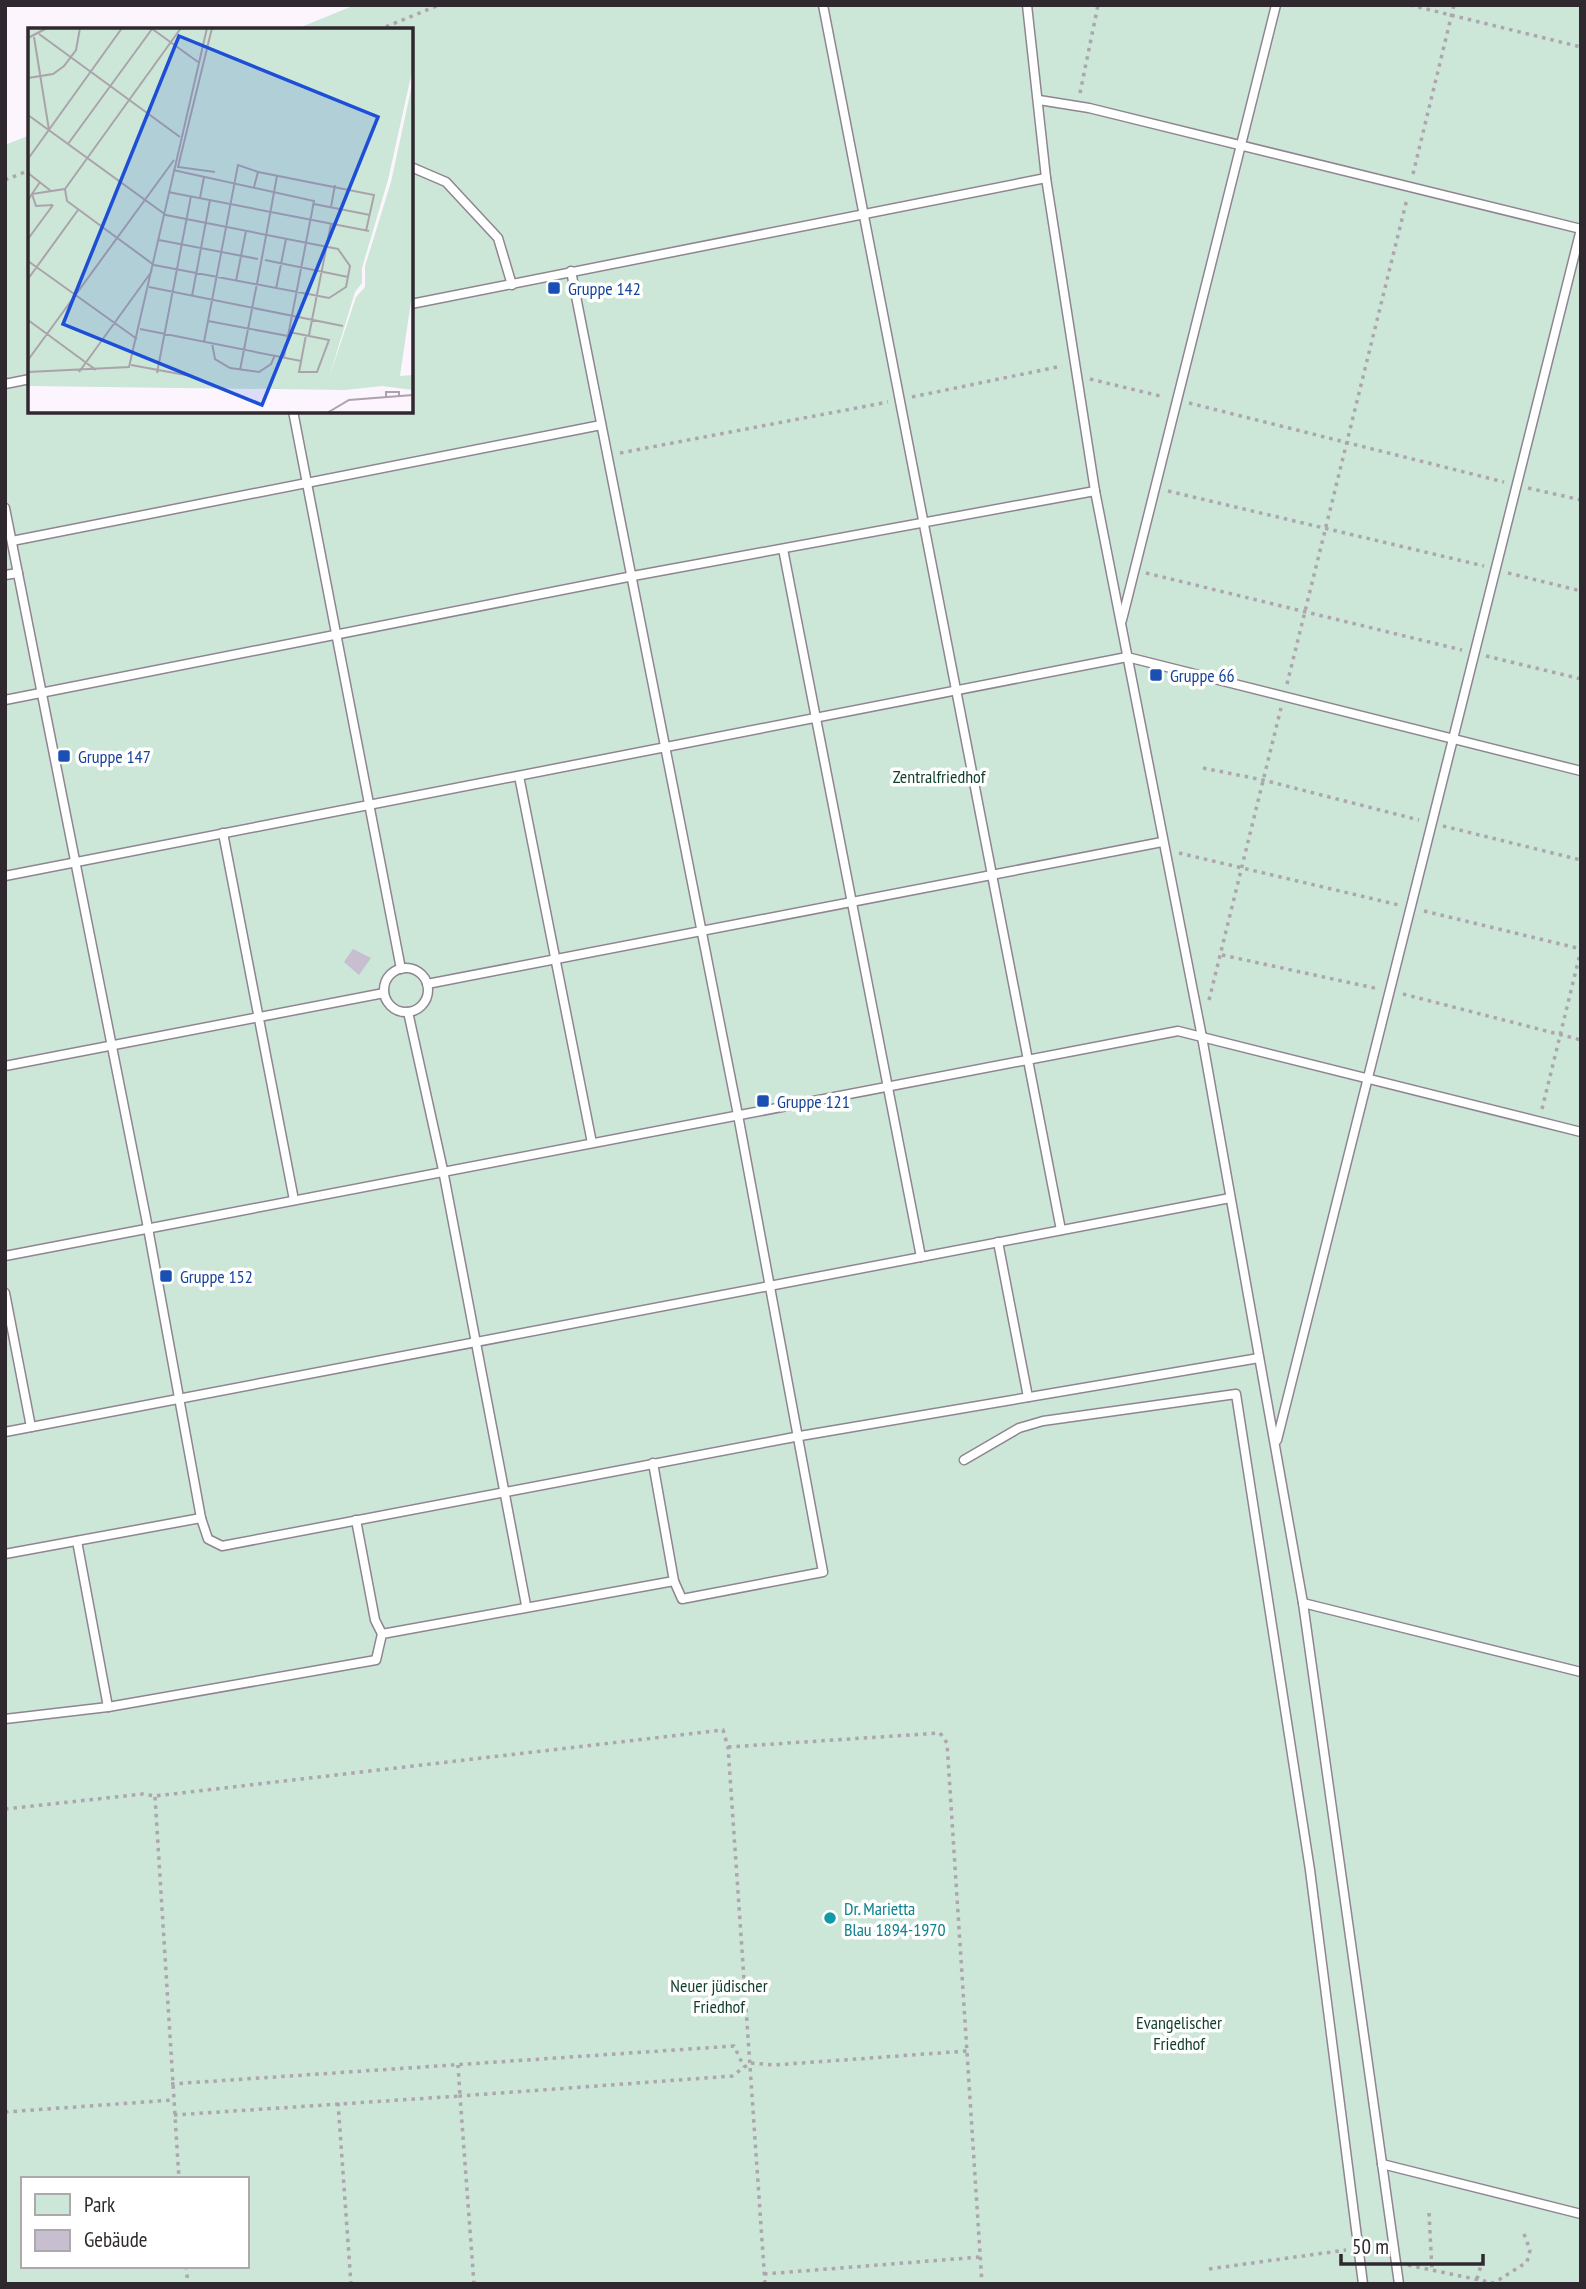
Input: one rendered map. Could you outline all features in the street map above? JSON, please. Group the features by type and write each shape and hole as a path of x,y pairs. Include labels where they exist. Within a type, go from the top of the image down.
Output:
{"lane":[{"path":"823,5 1061,1230"},
{"path":"1027,5 1046,178 1095,491 1162,846 1202,1037 1303,1603 1399,2284"},
{"path":"1121,622 1276,5"},
{"path":"1039,100 1077,106 1241,145 1581,229 1276,1443"},
{"path":"413,168 446,182 498,237 512,285"},
{"path":"413,304 1046,178"},
{"path":"571,271 738,1115 800,1436 823,1572 682,1599 674,1581 653,1463"},
{"path":"5,384 28,379"},
{"path":"293,413 401,969"},
{"path":"12,541 601,425"},
{"path":"5,700 633,576 1095,491"},
{"path":"5,508 148,1228 201,1518 208,1539 222,1546 800,1436 1259,1358"},
{"path":"783,549 921,1256"},
{"path":"5,575 18,573"},
{"path":"5,876 1127,657 1581,771"},
{"path":"519,776 592,1143"},
{"path":"223,833 261,1017 294,1200"},
{"path":"427,985 991,875 1162,846"},
{"path":"401,969 414,970 427,985 426,999 415,1010 408,1012 389,1005 384,993 386,980 401,969"},
{"path":"5,1066 384,993"},
{"path":"408,1012 443,1170 526,1605"},
{"path":"5,1256 1178,1031 1581,1132"},
{"path":"5,1432 1230,1198"},
{"path":"998,1242 1028,1397"},
{"path":"5,1293 31,1427"},
{"path":"964,1460 1019,1428 1043,1422 1236,1394 1308,1857 1363,2284"},
{"path":"5,1554 201,1518"},
{"path":"5,1719 107,1707 376,1660 382,1634 375,1620 356,1520"},
{"path":"77,1541 107,1707"},
{"path":"382,1634 526,1605 674,1581"},
{"path":"1303,1603 1581,1672"},
{"path":"1382,2164 1581,2214"}],"path":[{"path":"383,28 439,5"},
{"path":"1077,106 1098,5"},
{"path":"1409,5 1581,47"},
{"path":"1208,1006 1454,5"},
{"path":"5,180 28,171"},
{"path":"608,456 900,400 1074,363"},
{"path":"1077,376 1581,500"},
{"path":"1155,487 1581,591"},
{"path":"1134,570 1581,678"},
{"path":"1203,768 1263,780 1581,860"},
{"path":"1162,846 1581,949 1539,1121"},
{"path":"5,1810 143,1794 155,1796 723,1730 728,1747 765,2284"},
{"path":"728,1747 940,1732 947,1743 982,2284"},
{"path":"155,1796 179,2177"},
{"path":"171,2084 734,2046 744,2067"},
{"path":"174,2115 732,2076 750,2063 774,2065 967,2051"},
{"path":"458,2065 474,2284"},
{"path":"5,2112 173,2101"},
{"path":"338,2104 351,2284"},
{"path":"1429,2213 1432,2270"},
{"path":"1396,2262 1494,2283 1527,2262 1530,2250 1524,2234"},
{"path":"1209,2269 1359,2248"},
{"path":"764,2274 980,2257"},
{"path":"1477,2279 1482,2262"}],"green space":[{"name":"Zentralfriedhof","path":"355,5 1581,5 1581,2284 5,2284 5,145 28,136 28,413 413,413 413,28 299,28"}],"building":[{"path":"353,949 371,958 359,975 344,962"}],"place":[{"name":"Gruppe 142","path":"554,288"},
{"name":"Gruppe 66","path":"1156,675"},
{"name":"Gruppe 147","path":"64,756"},
{"name":"Gruppe 121","path":"763,1101"},
{"name":"Gruppe 152","path":"166,1276"},
{"name":"Dr. Marietta Blau 1894-1970","path":"830,1918"}],"park label":[{"name":"Neuer jüdischer Friedhof","path":"719,1995"},
{"name":"Evangelischer Friedhof","path":"1179,2032"}]}
